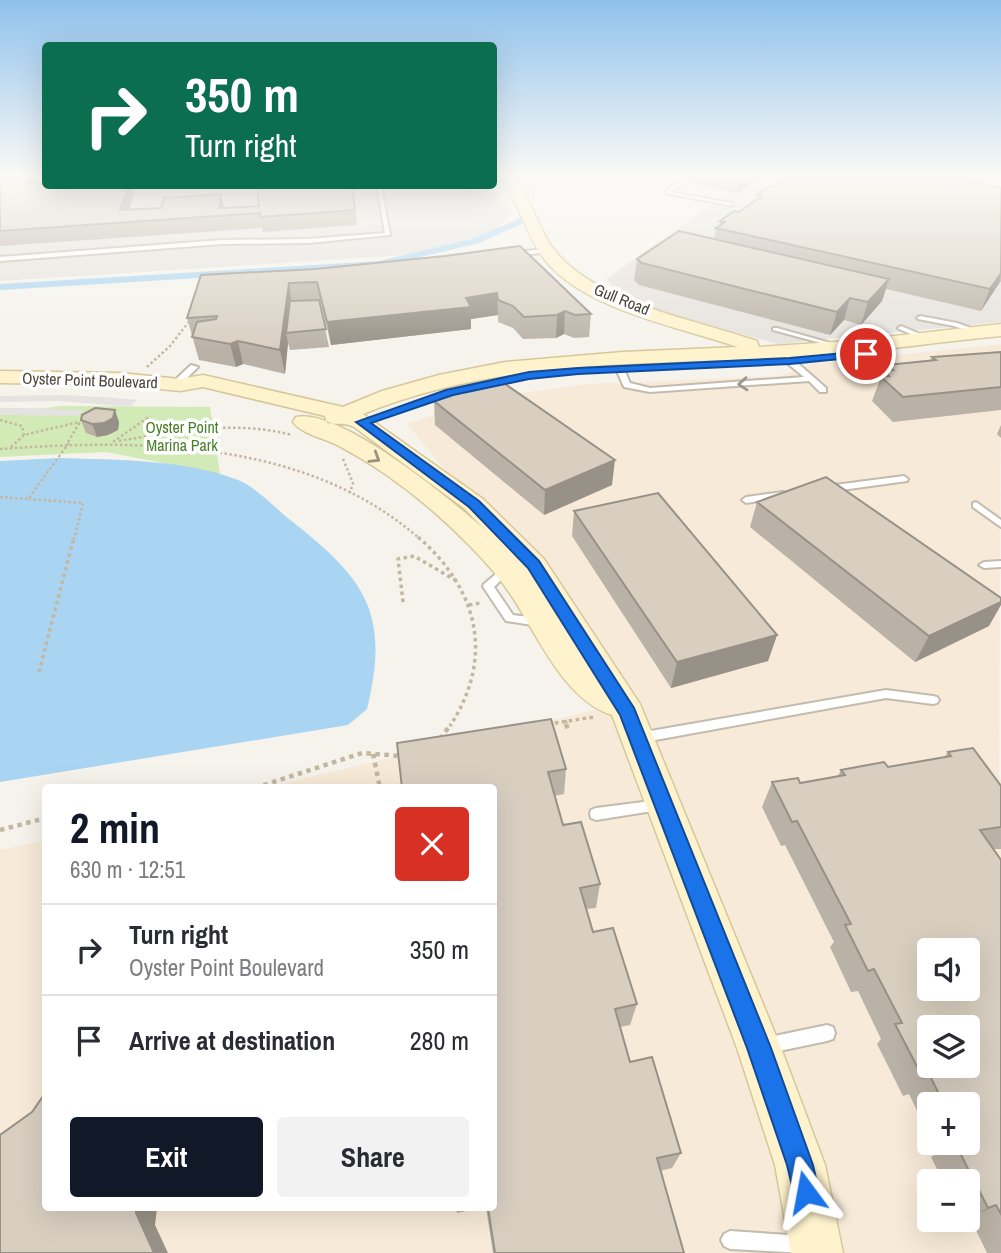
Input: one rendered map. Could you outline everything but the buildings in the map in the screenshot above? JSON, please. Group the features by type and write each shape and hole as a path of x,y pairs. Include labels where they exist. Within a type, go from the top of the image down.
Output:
{"street":[{"name":"Gull Road","path":"538,233 547,251 569,274 595,289 783,356"},
{"path":"332,426 412,390 491,372 555,363 704,354 783,356 841,347 923,328 979,332 1001,330"},
{"path":"704,354 714,343 706,330"},
{"path":"332,426 481,385 529,376 1001,340"},
{"name":"Oyster Point Boulevard","path":"0,377 120,379 178,385 186,393 249,405 332,426 474,504 540,622 571,667 633,725"},
{"name":"Oyster Point Boulevard","path":"502,554 534,565 633,725 759,1048 800,1165 817,1250"}],"lane":[{"path":"0,259 222,242 308,241 388,233"},
{"path":"503,256 547,251"},
{"path":"901,328 923,328"},
{"path":"775,329 841,347"},
{"path":"783,356 823,390"},
{"path":"178,385 194,367"},
{"path":"621,369 627,385 650,390 811,379"},
{"path":"703,386 709,396"},
{"path":"665,389 672,400"},
{"path":"812,491 904,479"},
{"path":"746,500 798,493"},
{"path":"976,505 1001,524"},
{"path":"984,565 1001,564"},
{"path":"633,725 886,694 933,700"},
{"path":"596,814 666,804"},
{"path":"759,1048 827,1033"},
{"path":"730,1240 817,1250"}],"path":[{"path":"142,370 170,346 195,311"},
{"path":"111,443 150,416"},
{"path":"27,499 68,443 83,417"},
{"path":"0,420 22,426 24,435"},
{"path":"10,448 24,435 79,422"},
{"path":"111,443 182,430 242,428 285,432 332,426"},
{"path":"0,449 68,443 111,443 232,452 322,478 406,527 446,563 457,581 468,606 477,644 469,694 438,741"},
{"path":"342,458 353,483 350,493"},
{"path":"0,497 83,503 39,672"},
{"path":"403,602 398,559 414,556 457,581"},
{"path":"468,606 480,603"},
{"path":"565,720 568,730"},
{"path":"542,726 565,720 633,725"},
{"path":"267,784 362,753 415,757"},
{"path":"373,754 379,784"},
{"path":"0,830 42,819"}],"shaded area":[{"path":"0,233 492,233 485,240 424,254 0,281"},
{"path":"670,233 1001,233 1001,322 777,344 630,303 606,279"},
{"path":"1001,344 1001,1253 0,1253 0,850 42,841 42,1211 497,1211 497,784 280,784 637,700 407,424 487,398 587,384 780,376 813,364"},
{"path":"65,395 137,400 130,407 60,401 0,402 0,396"},
{"path":"0,408 84,410 78,416 0,415"}],"green space":[{"name":"Oyster Point Marina Park","path":"63,406 210,407 220,474 106,452 0,457 0,413"}],"water":[{"path":"59,458 172,464 217,473 245,483 258,492 336,560 353,579 365,599 373,621 375,646 374,675 367,709 348,725 0,782 0,461"}],"waterway":[{"path":"0,287 379,264 475,241 492,233"}],"route":[{"path":"806,1192 800,1165 759,1048 666,804 628,713 534,565 474,504 362,422 417,402 529,376 866,354"}]}
